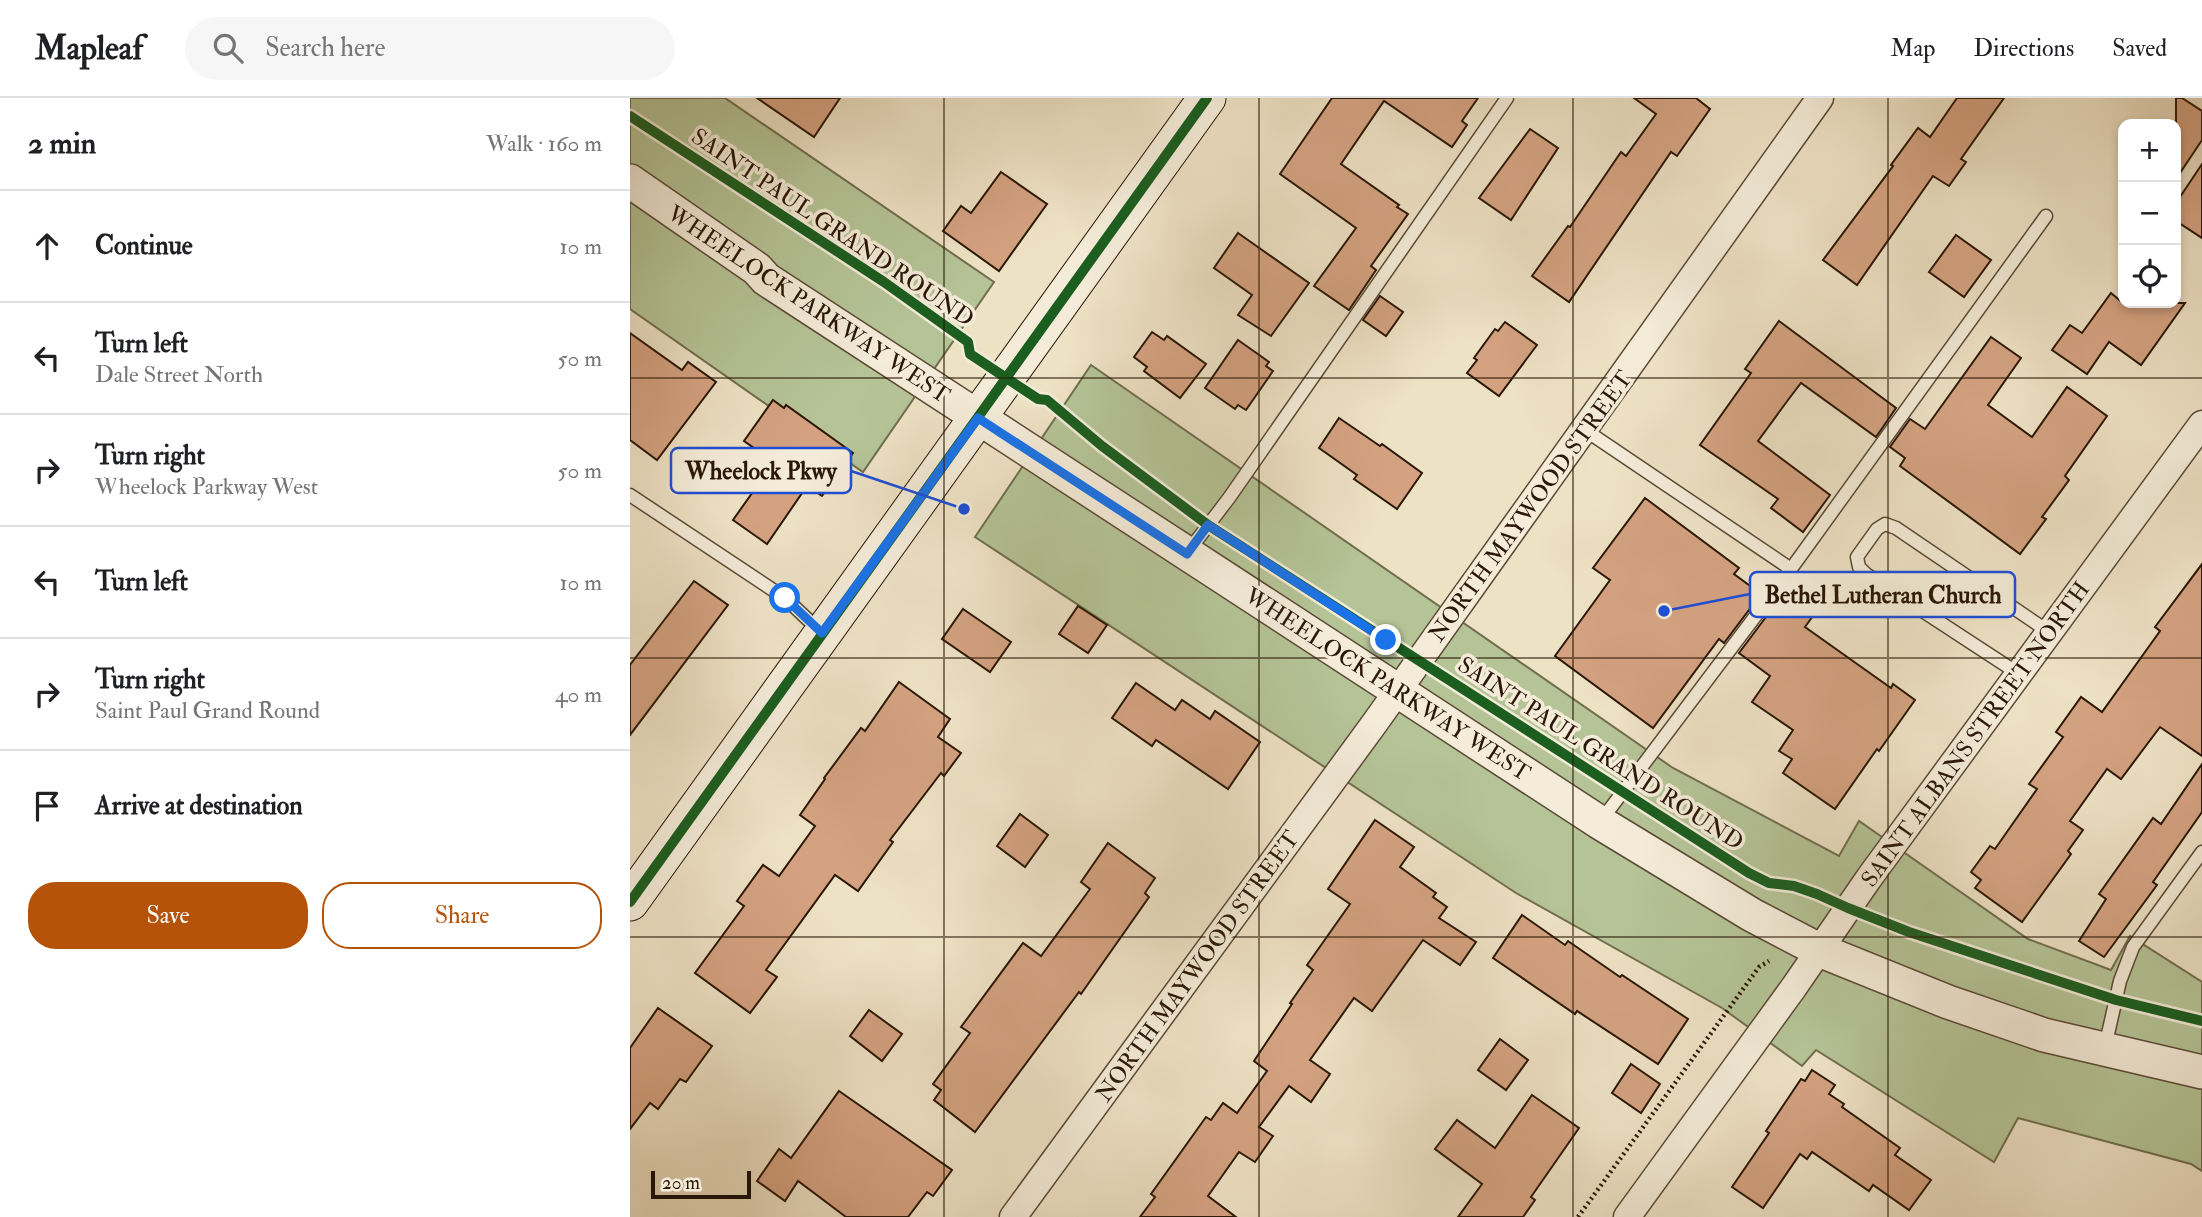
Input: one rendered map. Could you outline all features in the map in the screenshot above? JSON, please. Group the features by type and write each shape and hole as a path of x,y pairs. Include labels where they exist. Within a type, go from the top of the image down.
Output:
{"main road":[{"path":"630,902 1207,98"}],"street":[{"name":"NORTH MAYWOOD STREET","path":"1013,1217 1585,430 1820,98"},
{"name":"WHEELOCK PARKWAY WEST","path":"630,181 757,269 766,279 978,418 1600,822 1752,915 1819,950 1948,1002 2044,1035 2202,1072"},
{"name":"SAINT ALBANS STREET NORTH","path":"1627,1217 1869,878 2202,424"}],"lane":[{"path":"1187,554 1229,498 1507,98"},
{"path":"1600,822 1791,569 2046,216"},
{"path":"1585,430 1791,569"},
{"path":"630,495 785,598 822,633"},
{"path":"2019,674 1859,567 1857,557 1877,529 1885,524 1896,528 2049,632"},
{"path":"2104,1051 2120,981 2133,947 2202,852"}],"path":[{"path":"1578,1217 1759,967 1769,961"}],"green space":[{"path":"630,98 725,98 994,282 863,472 630,309"},
{"path":"1091,365 1673,768 1839,856 1859,821 2028,939 2111,970 2130,936 2202,982 2202,1171 2191,1164 2018,1118 1994,1162 1816,1050 1802,1066 1722,1008 1516,893 975,537"}],"building":[{"path":"757,98 840,98 814,137"},
{"path":"1332,98 1478,98 1462,121 1467,125 1452,147 1384,101 1341,164 1408,214 1371,266 1376,270 1349,310 1314,286 1356,228 1280,174"},
{"path":"1634,98 1696,98 1710,109 1677,156 1671,152 1569,302 1532,276 1568,226 1570,227 1621,152 1626,156 1656,114"},
{"path":"1957,98 2004,98 1961,159 1966,162 1949,186 1933,176 1857,285 1823,260 1918,128 1930,137"},
{"path":"2176,98 2182,98 2202,111 2202,140 2181,172 2181,119 2176,119"},
{"path":"1530,129 1558,148 1511,220 1479,198"},
{"path":"2202,164 2202,238 2181,224 2181,196"},
{"path":"1001,172 1047,204 999,271 943,231 961,206 971,213"},
{"path":"1238,233 1309,283 1271,336 1238,315 1252,295 1214,268"},
{"path":"1956,235 1991,260 1964,297 1929,272"},
{"path":"2111,293 2118,299 2118,308 2181,308 2181,303 2185,303 2141,365 2109,342 2087,374 2052,350 2070,325 2082,333"},
{"path":"1380,296 1403,312 1386,336 1363,320"},
{"path":"1779,321 1896,408 1876,437 1801,383 1788,400 1758,441 1830,495 1803,532 1771,508 1778,499 1700,445 1751,373 1745,369"},
{"path":"1505,322 1537,345 1499,396 1467,373 1477,360 1474,358 1495,329 1498,331"},
{"path":"1152,332 1164,340 1167,336 1206,364 1180,398 1144,371 1147,367 1134,357"},
{"path":"630,333 682,370 688,362 716,382 657,460 630,440"},
{"path":"1991,337 2021,358 1988,405 2032,437 2067,387 2107,416 2065,476 2069,480 2042,517 2046,519 2020,554 1900,466 1905,458 1890,447 1910,419 1925,429"},
{"path":"1238,340 1269,362 1266,366 1273,371 1246,410 1238,405 1235,409 1205,388"},
{"path":"773,400 784,408 786,405 853,453 822,496 807,486 767,544 733,520 774,462 744,441"},
{"path":"1339,418 1422,473 1397,509 1354,479 1357,475 1319,448"},
{"path":"1645,498 1739,568 1734,574 1761,594 1724,643 1719,639 1653,728 1555,656 1610,580 1593,568"},
{"path":"2202,564 2202,756 2160,727 2121,779 2107,769 2070,821 2083,830 2068,851 2071,854 2022,922 1975,888 1981,880 1971,872 1990,846 1995,849 2037,789 2029,784 2063,737 2056,732 2081,697 2102,712 2160,631 2155,627"},
{"path":"1801,579 1826,598 1805,627 1891,688 1893,684 1915,700 1835,809 1783,773 1792,759 1779,751 1793,730 1752,702 1770,676 1739,653 1775,605 1780,608"},
{"path":"694,581 728,605 630,735 630,665"},
{"path":"1078,606 1107,625 1088,653 1059,634"},
{"path":"963,609 1011,642 990,672 942,639"},
{"path":"899,682 950,719 938,737 961,753 944,776 941,773 890,840 893,842 858,891 835,875 766,970 777,977 750,1013 695,973 744,906 737,901 763,865 779,876 815,826 800,815 861,728 865,731"},
{"path":"1136,683 1175,710 1182,700 1210,719 1215,711 1260,742 1228,789 1156,740 1152,746 1112,718"},
{"path":"2202,764 2202,812 2153,882 2157,885 2104,957 2079,941 2106,899 2099,894 2153,818 2161,824"},
{"path":"1020,814 1048,835 1025,867 997,846"},
{"path":"1375,820 1414,847 1400,867 1436,893 1433,897 1447,907 1439,918 1476,942 1460,965 1423,940 1372,1011 1354,998 1310,1060 1330,1074 1311,1102 1289,1086 1259,1127 1273,1136 1255,1162 1239,1152 1208,1196 1236,1217 1140,1217 1155,1197 1151,1194 1206,1117 1211,1120 1223,1103 1237,1113 1267,1071 1254,1061 1313,970 1307,965 1350,904 1328,889"},
{"path":"1108,843 1155,878 1145,893 1149,897 1081,994 1079,992 975,1132 934,1100 941,1090 933,1084 970,1033 961,1027 1023,943 1041,956 1090,889 1081,882"},
{"path":"1522,915 1565,945 1568,941 1688,1019 1658,1064 1577,1011 1575,1014 1493,958"},
{"path":"658,1008 712,1046 686,1082 680,1079 658,1109 650,1103 630,1129 630,1048"},
{"path":"869,1010 902,1034 882,1061 850,1036"},
{"path":"1500,1039 1528,1060 1506,1090 1478,1070"},
{"path":"1631,1064 1660,1084 1641,1113 1612,1093"},
{"path":"1812,1070 1835,1085 1829,1094 1844,1104 1842,1107 1900,1148 1895,1155 1931,1180 1909,1210 1873,1185 1869,1191 1812,1152 1807,1159 1800,1154 1763,1208 1732,1187 1769,1133 1766,1131 1801,1079 1805,1081"},
{"path":"839,1091 952,1170 933,1196 927,1192 908,1217 846,1217 798,1181 785,1201 757,1181 779,1149 791,1158"},
{"path":"1532,1095 1579,1128 1531,1197 1535,1200 1523,1217 1458,1217 1482,1184 1435,1149 1457,1120 1495,1148"}],"cycle path":[{"path":"630,902 1207,98"},
{"name":"SAINT PAUL GRAND ROUND","path":"630,116 884,282 968,342 970,354 1038,399 1047,400 1102,446 1208,525 1749,873 1769,883 1794,886 1817,894 1909,932 2116,1000 2202,1021"}],"place":[{"name":"Wheelock Pkwy","path":"964,509"},
{"name":"Bethel Lutheran Church","path":"1664,611"}],"route":[{"path":"785,598 822,633 978,418 1187,554 1208,525 1386,640"}]}
